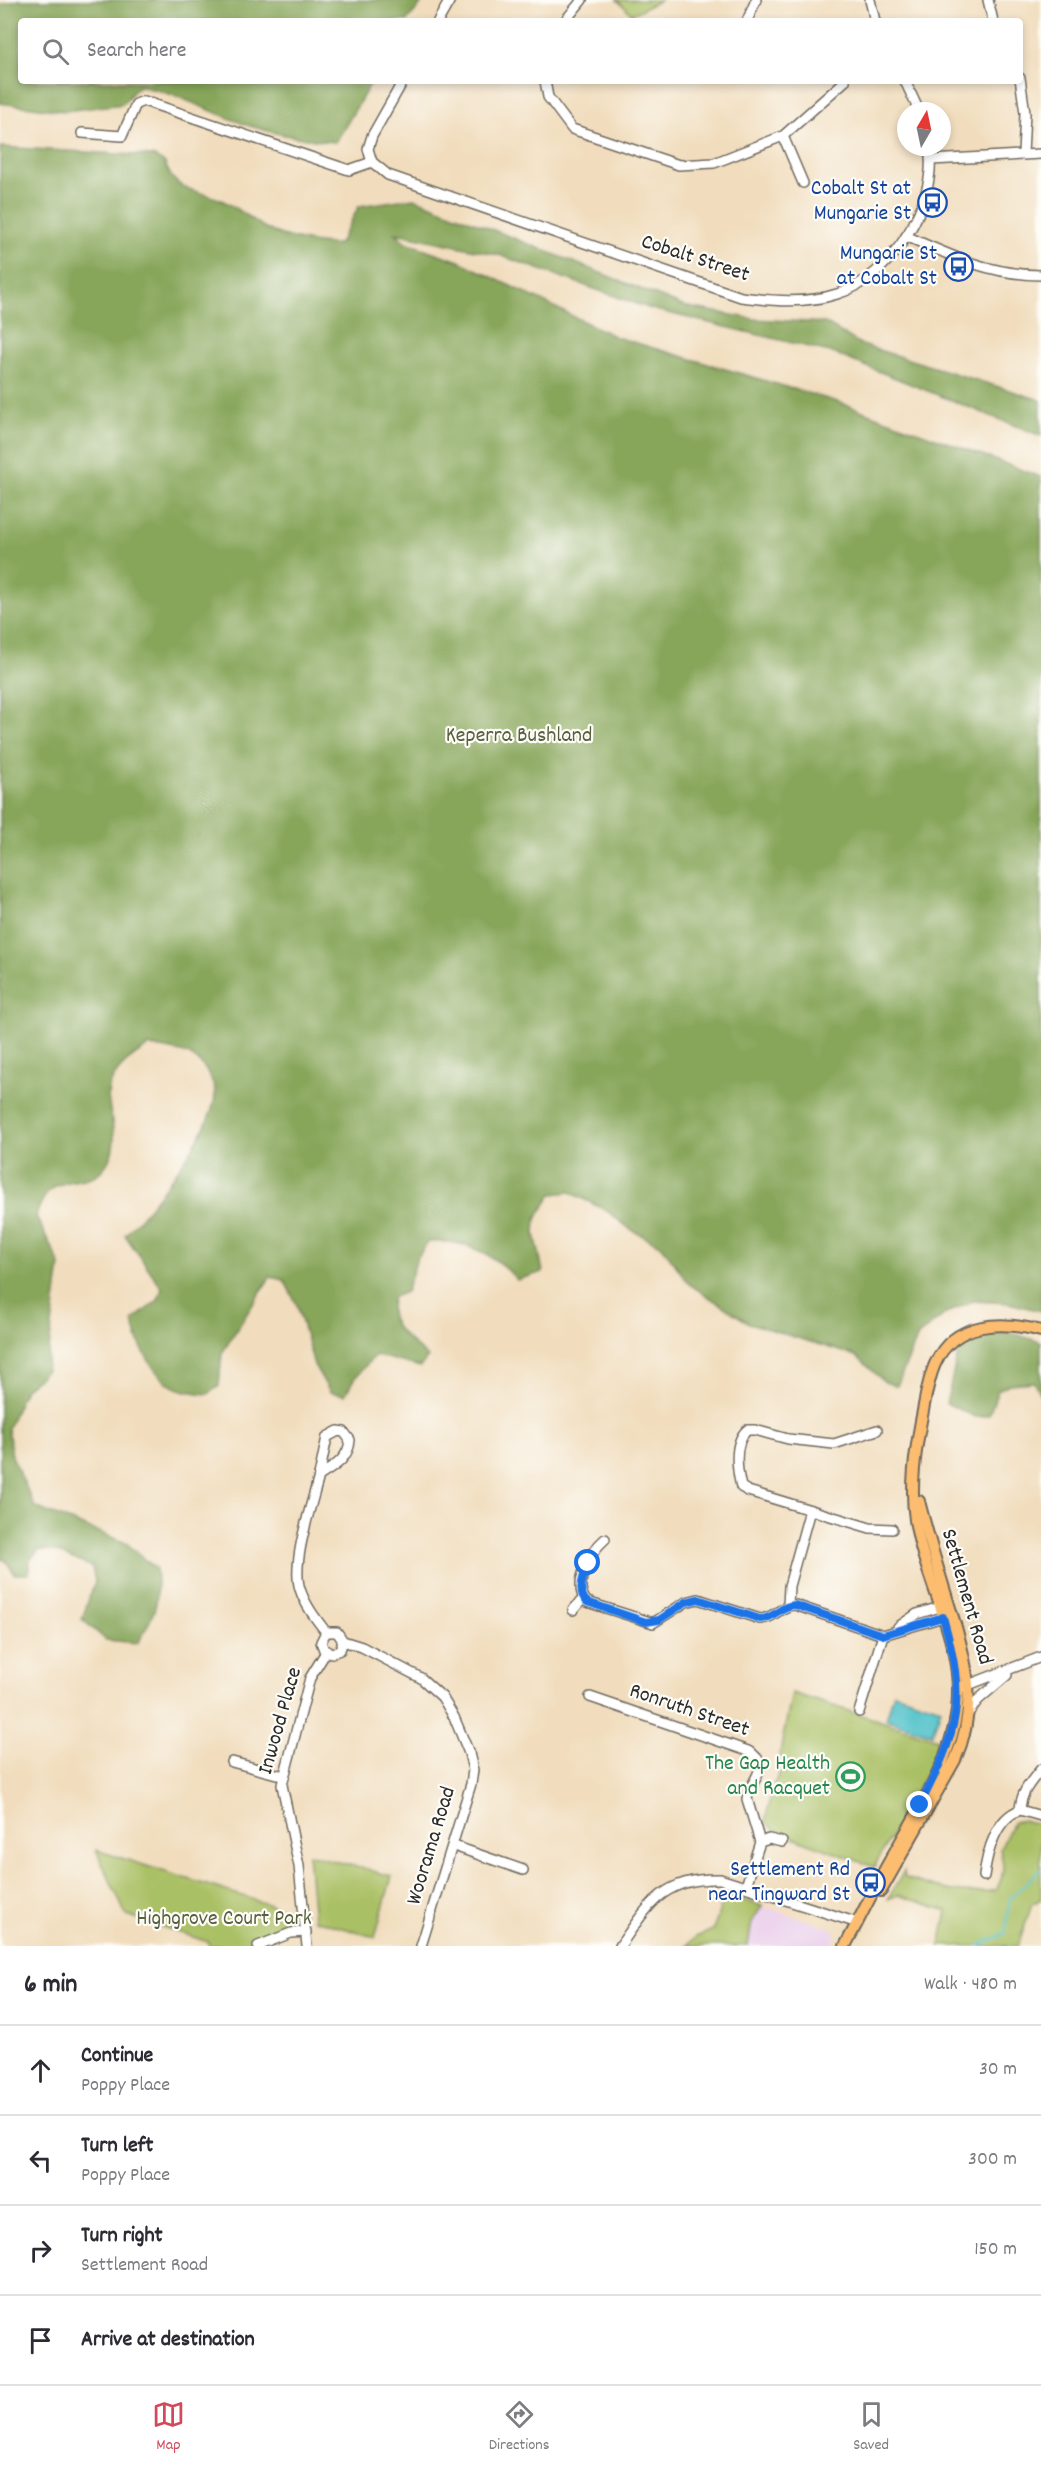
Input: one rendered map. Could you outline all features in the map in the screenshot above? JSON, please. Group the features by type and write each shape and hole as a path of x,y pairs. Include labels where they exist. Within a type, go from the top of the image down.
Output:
{"main road":[{"name":"Settlement Road","path":"860,1919 890,1876 952,1766 963,1741 969,1712 970,1685 945,1611 914,1479 915,1452 929,1379 942,1352 965,1332 979,1326 1018,1325 1041,1331"},
{"name":"Settlement Road","path":"845,1946 946,1752 956,1721 957,1644"}],"street":[{"path":"440,18 450,0"},
{"path":"567,18 582,0"},
{"path":"748,18 756,0"},
{"path":"870,0 874,18"},
{"path":"988,0 992,18"},
{"path":"82,133 122,136 136,104 144,101 350,170 372,162 368,149 372,136 401,84"},
{"path":"546,84 548,97 572,129 679,165 714,163 783,136 842,84"},
{"path":"906,84 915,102"},
{"path":"1021,84 1025,114 1023,154"},
{"path":"783,136 803,183"},
{"path":"931,160 1041,154"},
{"name":"Cobalt Street","path":"372,162 388,175 741,297 791,301 839,294 868,277 891,256 906,236 922,205 930,156"},
{"path":"906,236 992,270 1041,275"},
{"path":"877,1430 834,1444 788,1439 751,1429 741,1435 738,1455 741,1487 870,1528 892,1529"},
{"path":"319,1476 336,1465 348,1452 350,1440 344,1432 332,1433 327,1437 298,1578 299,1587 310,1610 326,1632 321,1642 326,1652 338,1652 343,1641"},
{"path":"788,1605 789,1586 810,1510"},
{"path":"605,1539 593,1550 581,1584 583,1599 618,1613 653,1623 692,1599 760,1619 767,1619 788,1605 887,1633 945,1611"},
{"path":"573,1610 583,1599"},
{"name":"Woorama Road","path":"326,1632 337,1632 343,1641 370,1651 421,1678 442,1698 454,1717 469,1753 473,1770 454,1846 421,1946"},
{"path":"859,1712 887,1633"},
{"name":"Inwood Place","path":"307,1946 299,1866 283,1794 284,1776 310,1678 326,1652"},
{"path":"958,1688 1041,1658"},
{"path":"969,1712 980,1698 1014,1669"},
{"name":"Ronruth Street","path":"590,1697 748,1750 756,1757 760,1769 747,1799 760,1842"},
{"path":"232,1762 284,1776"},
{"path":"1020,1810 1021,1797 1025,1788 1041,1769"},
{"path":"984,1876 986,1856 1006,1818 1020,1810 1041,1816"},
{"path":"746,1886 760,1842 769,1839 782,1842"},
{"path":"454,1846 523,1870"},
{"path":"620,1946 655,1898 676,1884 698,1878 709,1878 746,1886 860,1919"},
{"path":"258,1946 291,1933 306,1932"}],"shaded area":[{"path":"762,1906 831,1928 836,1934 832,1946 748,1946 752,1922"}],"green space":[{"path":"18,0 424,0 409,18 18,18 18,84 370,84 336,142 293,137 261,129 235,121 168,93 138,86 123,104 64,111 0,103 0,5"},
{"path":"617,0 661,0 632,14"},
{"name":"Keperra Bushland","path":"0,147 153,156 165,163 174,179 186,188 225,202 274,232 292,238 322,243 339,244 359,206 414,198 683,306 754,319 825,323 862,345 1041,400 1041,436 830,352 651,309 499,255 396,233 405,242 459,261 616,337 841,403 1041,477 1041,1311 1009,1303 972,1301 945,1314 918,1336 897,1386 885,1382 856,1356 749,1323 689,1284 662,1246 630,1229 607,1211 570,1192 552,1194 536,1219 535,1234 543,1272 517,1280 499,1262 477,1250 453,1243 428,1242 417,1258 406,1292 393,1297 391,1307 395,1324 400,1331 428,1357 420,1367 375,1355 354,1379 345,1395 330,1392 314,1365 297,1305 284,1280 270,1277 222,1353 219,1386 208,1394 182,1390 171,1385 155,1370 138,1339 133,1320 158,1300 162,1288 125,1235 165,1188 194,1146 213,1107 215,1092 208,1073 190,1055 149,1046 122,1067 110,1084 108,1092 114,1135 110,1158 103,1169 86,1179 59,1185 50,1191 42,1201 36,1216 60,1265 46,1371 25,1389 8,1428 12,1456 35,1507 126,1543 156,1569 157,1600 149,1624 138,1643 106,1640 82,1619 95,1581 92,1567 54,1551 39,1550 29,1561 29,1574 15,1574 5,1560 0,1559"},
{"path":"993,1331 1012,1333 1041,1342 1041,1397 1034,1382 1009,1384 998,1390 989,1415 975,1417 946,1403 960,1345 973,1337"},
{"name":"The Gap Health and Racquet","path":"792,1693 938,1739 934,1759 874,1867 779,1832 765,1822 773,1786 782,1768 780,1752"},
{"path":"1023,1820 1041,1825 1041,1899 1032,1904 1018,1946 940,1946 947,1911 898,1895 888,1899 904,1871 905,1878 950,1890 984,1892 996,1890 1003,1870 1000,1849 1013,1822"},
{"name":"Highgrove Court Park","path":"96,1850 299,1914 292,1923 238,1946 209,1946 208,1942 126,1915"},
{"path":"308,1854 392,1876 375,1937 314,1920"},
{"path":"725,1894 762,1906 752,1922 748,1946 686,1946 696,1937 713,1930"}],"water":[{"path":"894,1693 941,1708 932,1734 886,1719"}],"waterway":[{"path":"978,1946 1005,1933 1010,1898 1041,1869"}],"place":[{"name":"Cobalt St at Mungarie St","path":"932,202"},
{"name":"Mungarie St at Cobalt St","path":"958,267"},
{"name":"The Gap Health and Racquet","path":"851,1777"},
{"name":"Settlement Rd near Tingward St","path":"871,1883"}],"route":[{"path":"588,1563 581,1584 583,1599 646,1622 653,1623 692,1599 760,1619 767,1619 788,1605 795,1605 883,1635 943,1617 954,1652 958,1706 946,1752 920,1805"}]}
